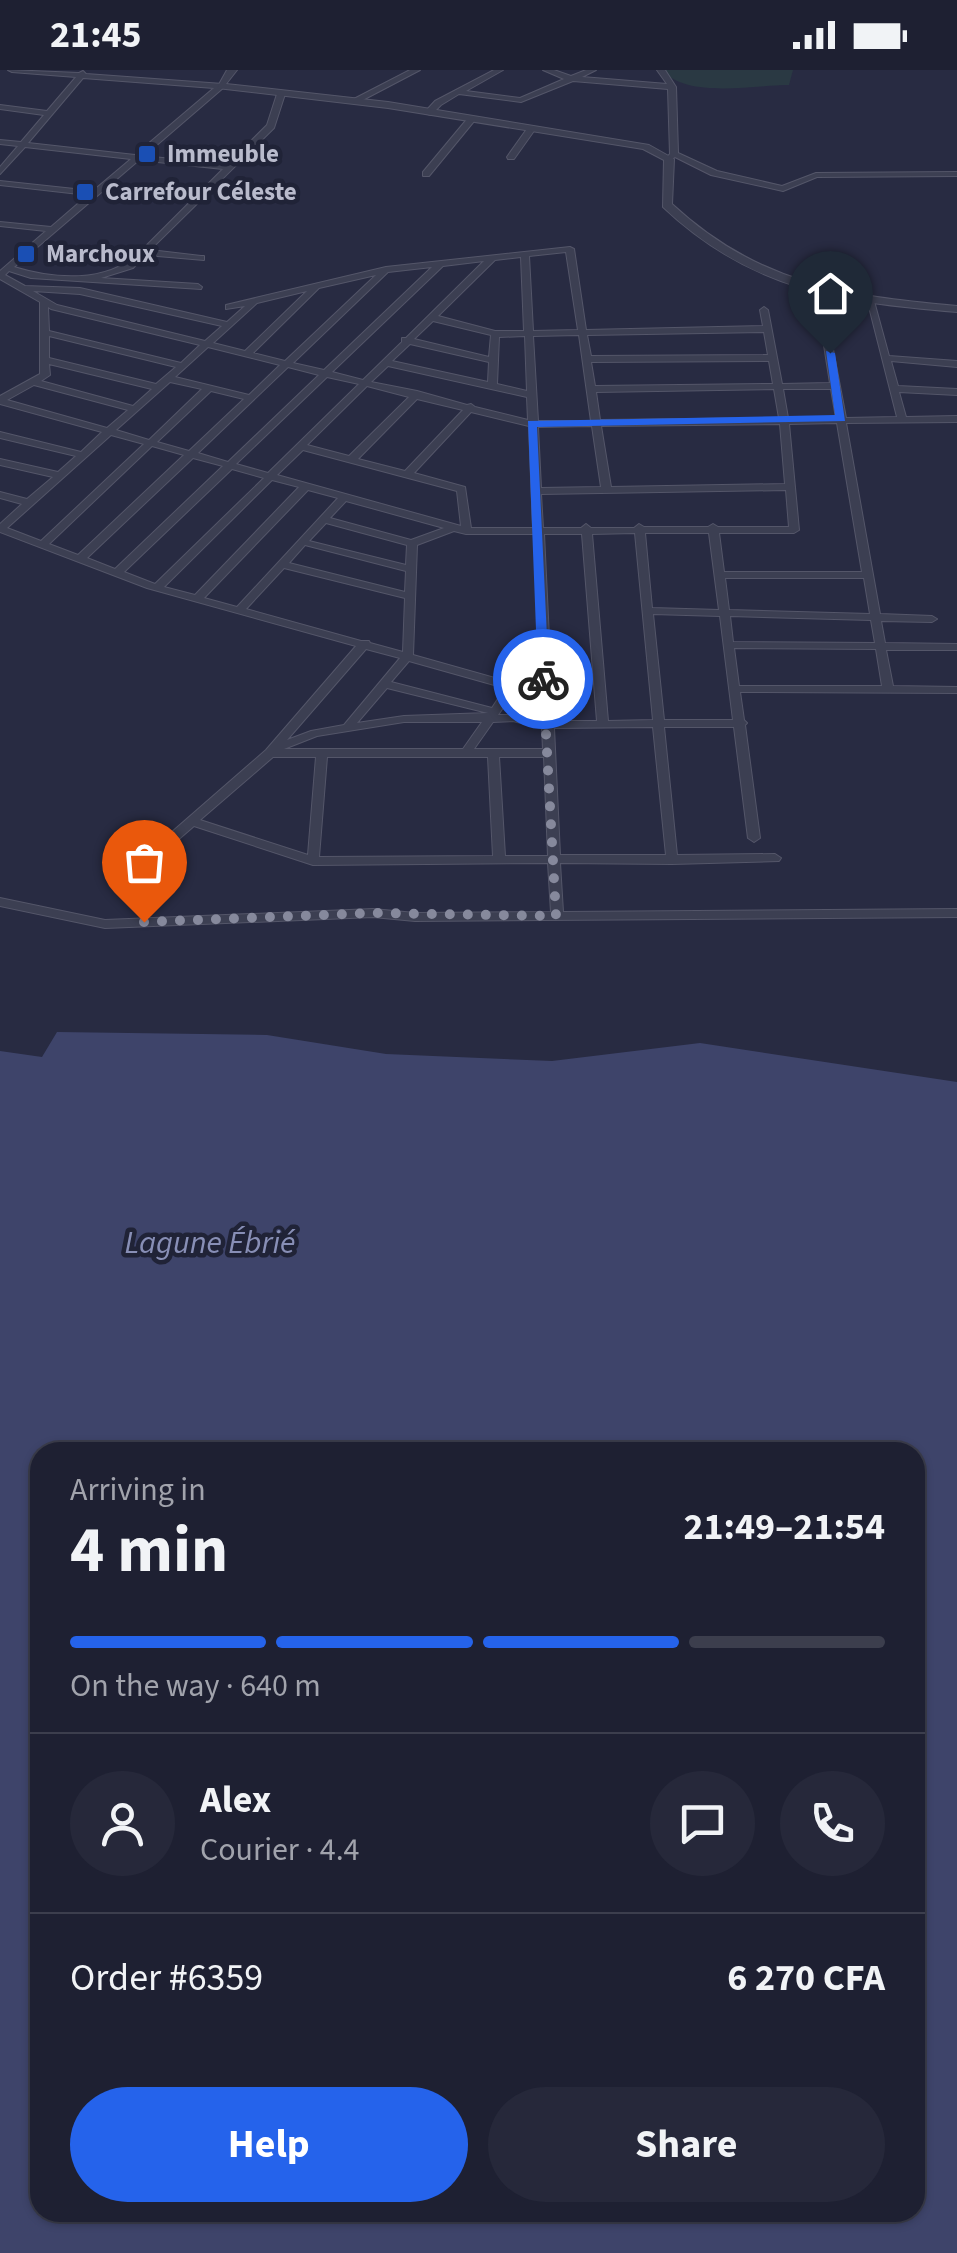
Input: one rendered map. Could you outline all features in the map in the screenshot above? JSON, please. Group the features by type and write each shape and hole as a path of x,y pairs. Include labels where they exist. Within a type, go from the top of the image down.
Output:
{"street":[{"path":"12,70 84,72 220,86 613,139 714,172 783,189 816,175 957,174"},
{"path":"2,273 48,229 220,86 232,70"},
{"path":"354,102 416,70"},
{"path":"428,113 498,70"},
{"path":"548,70 568,78 672,87"},
{"path":"457,92 521,100 592,70"},
{"path":"661,70 672,87 667,206 680,220 761,271 824,292 870,301 957,309"},
{"path":"0,172 84,72"},
{"path":"94,277 130,266 271,126 281,94"},
{"path":"0,107 48,113"},
{"path":"426,174 471,120"},
{"path":"511,157 532,128"},
{"path":"0,142 226,168"},
{"path":"0,183 90,193"},
{"path":"0,224 48,229"},
{"path":"229,307 386,270 570,249 606,489"},
{"path":"141,252 201,258"},
{"path":"525,253 530,334 528,394 537,491 556,916"},
{"path":"159,586 493,256"},
{"path":"116,573 440,263"},
{"path":"79,560 386,270"},
{"path":"2,273 198,287"},
{"path":"2,273 44,302 532,424 957,419"},
{"path":"247,354 318,286"},
{"path":"22,288 80,291 230,325"},
{"path":"255,301 0,529 116,573 544,695"},
{"path":"870,301 902,420"},
{"path":"0,400 46,375 44,302"},
{"path":"324,519 412,543 460,529 794,530 784,421 764,310"},
{"path":"430,316 496,334 767,329"},
{"path":"824,320 888,690"},
{"path":"43,332 184,366"},
{"path":"492,386 496,334"},
{"path":"406,340 492,360"},
{"path":"586,359 772,358"},
{"path":"885,358 957,364"},
{"path":"46,360 160,388"},
{"path":"384,362 528,394"},
{"path":"170,379 247,398"},
{"path":"34,382 135,409"},
{"path":"591,389 835,386"},
{"path":"43,544 209,388"},
{"path":"894,390 957,392"},
{"path":"352,459 417,394"},
{"path":"0,400 460,529"},
{"path":"407,475 470,407"},
{"path":"0,435 83,455"},
{"path":"303,446 462,489 460,529"},
{"path":"0,462 61,476"},
{"path":"199,597 305,487"},
{"path":"537,491 791,487"},
{"path":"0,495 30,503"},
{"path":"241,608 345,496"},
{"path":"586,527 603,724"},
{"path":"639,527 672,860"},
{"path":"713,527 754,838"},
{"path":"303,542 412,569"},
{"path":"348,727 408,655 412,543"},
{"path":"282,564 410,596"},
{"path":"720,574 868,575"},
{"path":"646,611 725,610 932,619"},
{"path":"161,848 271,752 365,643"},
{"path":"730,644 957,647"},
{"path":"385,684 546,726 741,723"},
{"path":"466,753 512,686"},
{"path":"736,689 957,690"},
{"path":"271,752 296,738 348,727 404,719 493,715"},
{"path":"271,752 547,753"},
{"path":"313,860 322,753"},
{"path":"493,753 499,860"},
{"path":"191,821 313,860 775,858"},
{"path":"0,902 106,924 373,913 957,913"}],"shaded area":[{"path":"662,70 793,70 789,85 721,88 687,85"}],"water":[{"name":"Lagune Ébrié","path":"57,1032 267,1035 386,1054 552,1061 700,1043 957,1082 957,2253 0,2253 0,1051 42,1057"}],"way so far":[{"path":"144,922 373,913 415,917 556,916 543,679"}],"place":[{"name":"Immeuble","path":"147,154"},
{"name":"Carrefour Céleste","path":"85,192"},
{"name":"Marchoux","path":"26,254"}],"route":[{"path":"543,679 532,424 841,418 830,353"}]}
